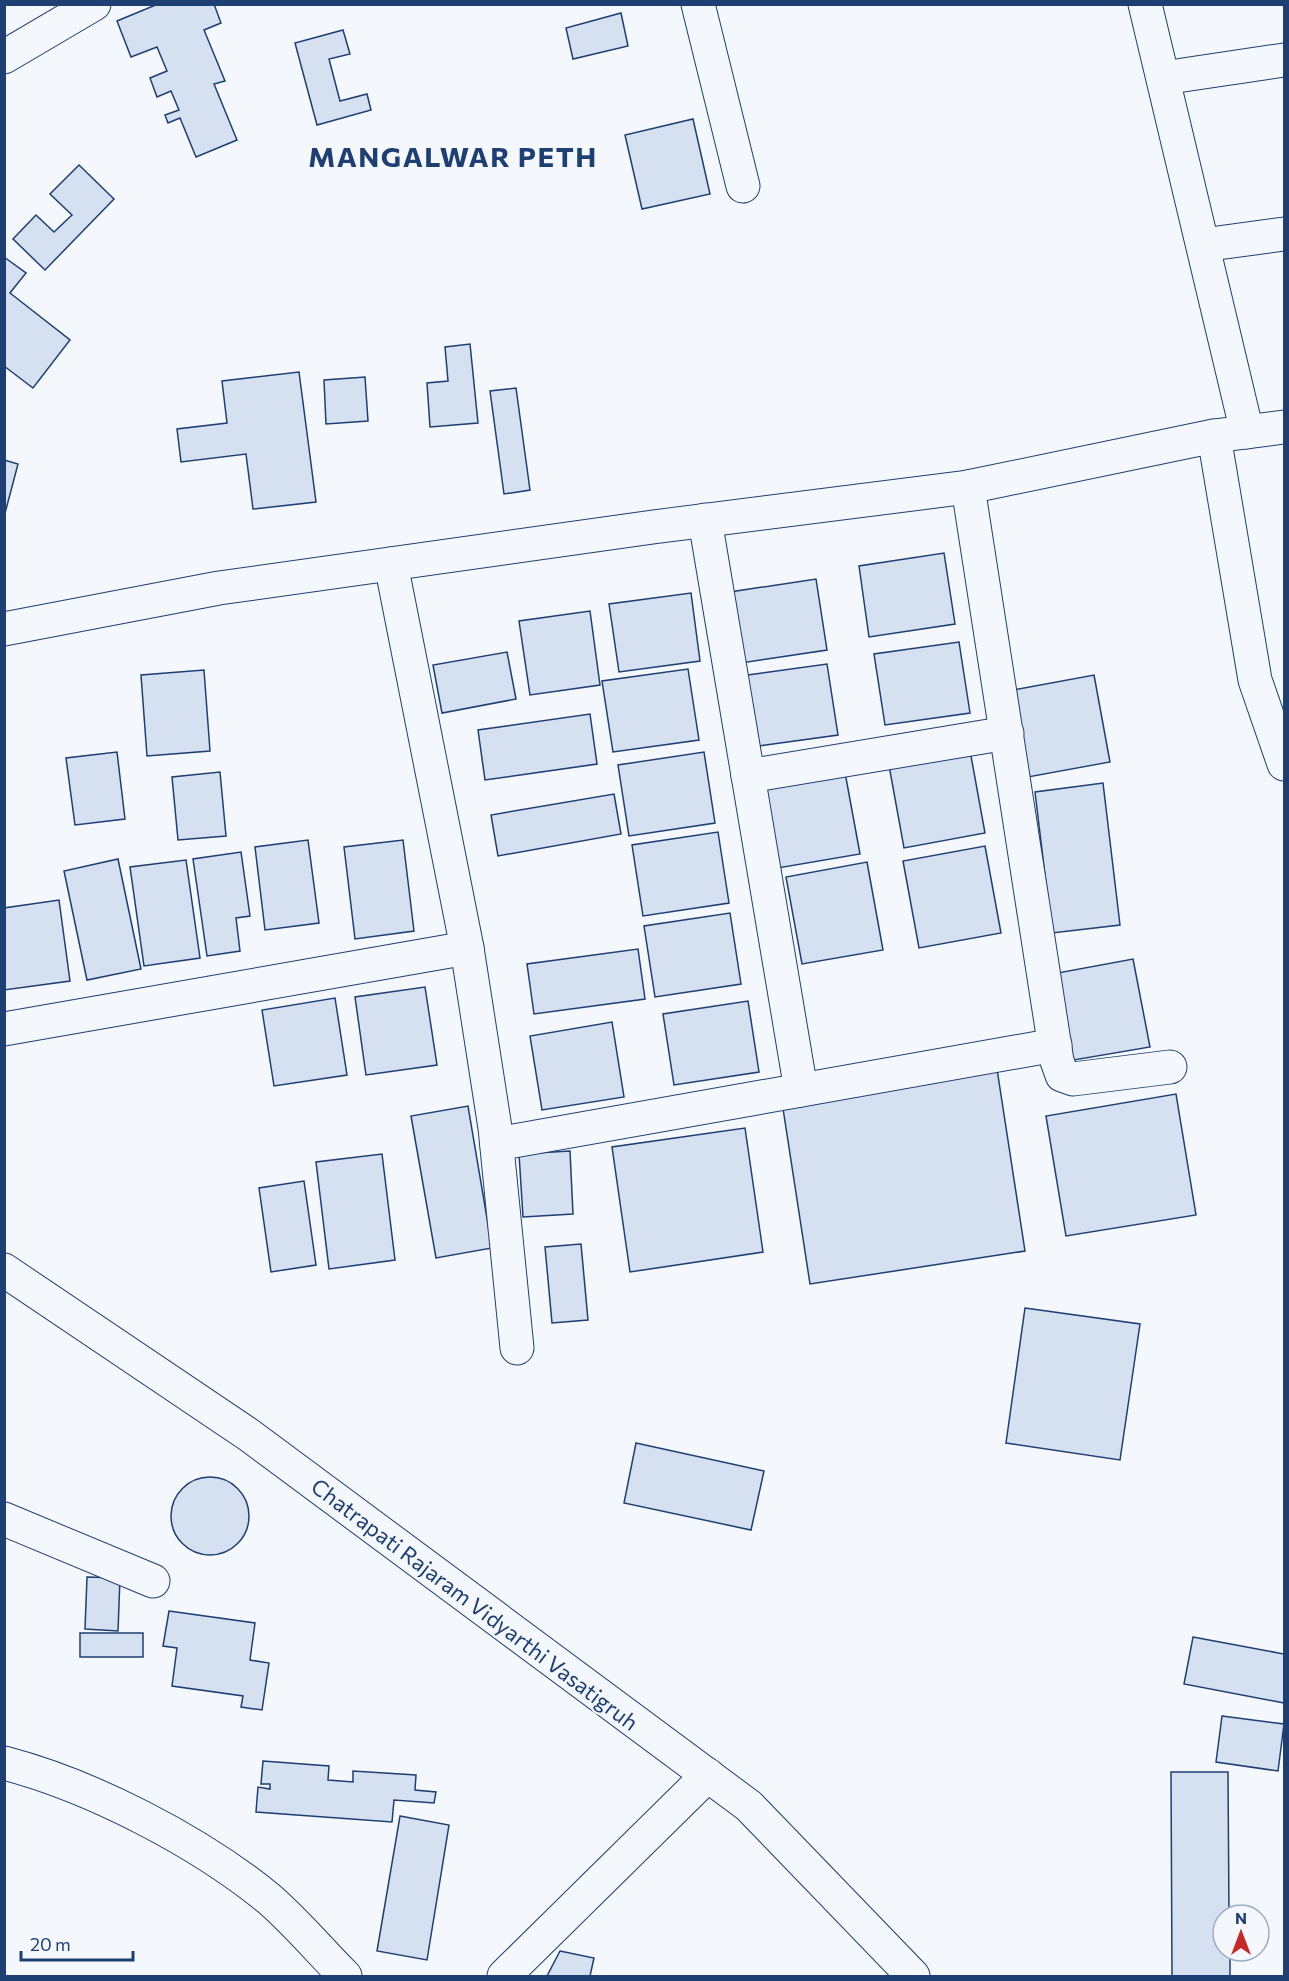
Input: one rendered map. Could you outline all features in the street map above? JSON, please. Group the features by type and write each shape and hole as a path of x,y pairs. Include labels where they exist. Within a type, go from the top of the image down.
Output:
{"street":[{"path":"698,4 743,186"},
{"path":"1145,4 1247,432"},
{"path":"4,57 92,5"},
{"path":"1163,78 1284,60"},
{"path":"1203,245 1284,234"},
{"path":"4,628 219,588 705,520 968,487 1214,436 1284,427"},
{"path":"1214,436 1255,680 1284,764"},
{"path":"968,487 1055,1045 1062,1074 1073,1079 1170,1067"},
{"path":"705,520 801,1090"},
{"path":"391,564 467,948 497,1144 517,1348"},
{"path":"748,776 1007,733"},
{"path":"4,1029 467,948"},
{"path":"497,1144 1055,1045"},
{"name":"Chatrapati Rajaram Vidyarthi Vasatigruh","path":"4,1270 249,1435 749,1806 913,1977"},
{"path":"4,1519 153,1581"},
{"path":"4,1763 90,1793 151,1823 216,1861 268,1899 345,1977"},
{"path":"504,1977 708,1776"}],"building":[{"path":"158,4 214,4 221,23 204,30 225,81 214,84 237,140 196,157 180,118 168,123 165,115 179,110 171,91 157,97 150,78 167,71 157,47 131,57 117,21"},
{"path":"621,13 628,46 573,59 566,28"},
{"path":"343,30 350,54 329,59 340,101 367,94 371,110 317,125 295,43"},
{"path":"693,119 710,194 642,209 625,135"},
{"path":"79,165 114,199 45,270 13,239 36,215 54,232 72,215 50,194"},
{"path":"4,257 26,273 10,293 70,340 33,388 4,366"},
{"path":"470,344 478,423 430,427 427,383 448,381 445,347"},
{"path":"299,372 316,502 253,509 246,454 181,462 177,429 227,423 222,381"},
{"path":"365,377 368,421 326,424 324,380"},
{"path":"516,388 530,490 504,494 490,391"},
{"path":"4,460 18,464 4,517"},
{"path":"944,553 955,624 869,637 859,566"},
{"path":"816,579 827,650 741,663 730,592"},
{"path":"691,593 700,661 619,672 609,604"},
{"path":"590,611 600,685 530,695 519,621"},
{"path":"959,642 970,713 885,725 874,654"},
{"path":"507,652 516,699 442,713 433,665"},
{"path":"827,664 838,735 752,747 741,676"},
{"path":"688,669 699,740 613,752 602,681"},
{"path":"204,670 210,751 147,756 141,675"},
{"path":"1094,675 1110,762 1028,777 1013,690"},
{"path":"590,714 597,764 485,780 478,730"},
{"path":"969,745 985,833 904,848 888,760"},
{"path":"117,752 125,819 75,825 66,758"},
{"path":"704,752 715,823 629,836 618,765"},
{"path":"844,767 860,854 778,868 763,781"},
{"path":"220,772 226,836 178,840 172,777"},
{"path":"1103,783 1120,925 1052,933 1035,792"},
{"path":"614,794 621,834 498,856 491,815"},
{"path":"718,832 729,903 643,916 632,845"},
{"path":"308,840 319,923 265,930 255,847"},
{"path":"403,840 414,931 355,939 344,847"},
{"path":"985,846 1001,933 919,948 903,861"},
{"path":"241,852 250,916 236,918 240,951 207,956 193,859"},
{"path":"118,859 141,969 87,980 64,871"},
{"path":"186,860 200,958 144,966 130,867"},
{"path":"867,862 883,950 802,964 786,877"},
{"path":"59,900 70,981 4,990 4,908"},
{"path":"730,913 741,984 655,997 644,926"},
{"path":"638,949 645,999 534,1014 527,964"},
{"path":"1133,959 1150,1047 1068,1061 1052,974"},
{"path":"425,987 437,1065 366,1075 355,997"},
{"path":"335,998 347,1075 274,1086 262,1010"},
{"path":"748,1001 759,1072 674,1085 663,1014"},
{"path":"612,1022 624,1097 542,1110 530,1036"},
{"path":"997,1069 1025,1251 810,1284 782,1102"},
{"path":"1176,1094 1196,1215 1066,1236 1046,1116"},
{"path":"468,1106 492,1248 436,1258 411,1116"},
{"path":"745,1128 763,1252 630,1272 612,1147"},
{"path":"570,1151 573,1214 523,1217 519,1154"},
{"path":"382,1154 395,1260 329,1269 316,1162"},
{"path":"304,1181 316,1265 271,1272 259,1188"},
{"path":"581,1244 588,1320 552,1323 545,1247"},
{"path":"1025,1308 1140,1324 1120,1460 1006,1443"},
{"path":"636,1443 764,1471 751,1530 624,1503"},
{"path":"210,1477 225,1480 242,1494 249,1516 246,1531 232,1548 210,1555 195,1552 178,1538 171,1516 174,1501 188,1484"},
{"path":"87,1577 120,1578 118,1631 85,1629"},
{"path":"169,1611 255,1623 250,1660 269,1663 262,1710 241,1707 243,1696 172,1686 177,1648 163,1646"},
{"path":"80,1633 143,1633 143,1657 80,1657"},
{"path":"1193,1637 1284,1654 1284,1703 1184,1684"},
{"path":"1222,1716 1284,1724 1278,1771 1216,1762"},
{"path":"263,1761 329,1766 328,1780 353,1782 353,1771 416,1775 415,1790 436,1792 434,1803 394,1800 392,1822 256,1812 258,1787 270,1789 270,1784 261,1784"},
{"path":"1171,1772 1228,1772 1229,1903 1211,1903 1211,1963 1230,1963 1230,1976 1172,1976"},
{"path":"400,1816 449,1825 427,1960 377,1951"},
{"path":"560,1951 594,1958 590,1976 547,1976"}],"district":[{"name":"MANGALWAR PETH","path":"453,156"}]}
